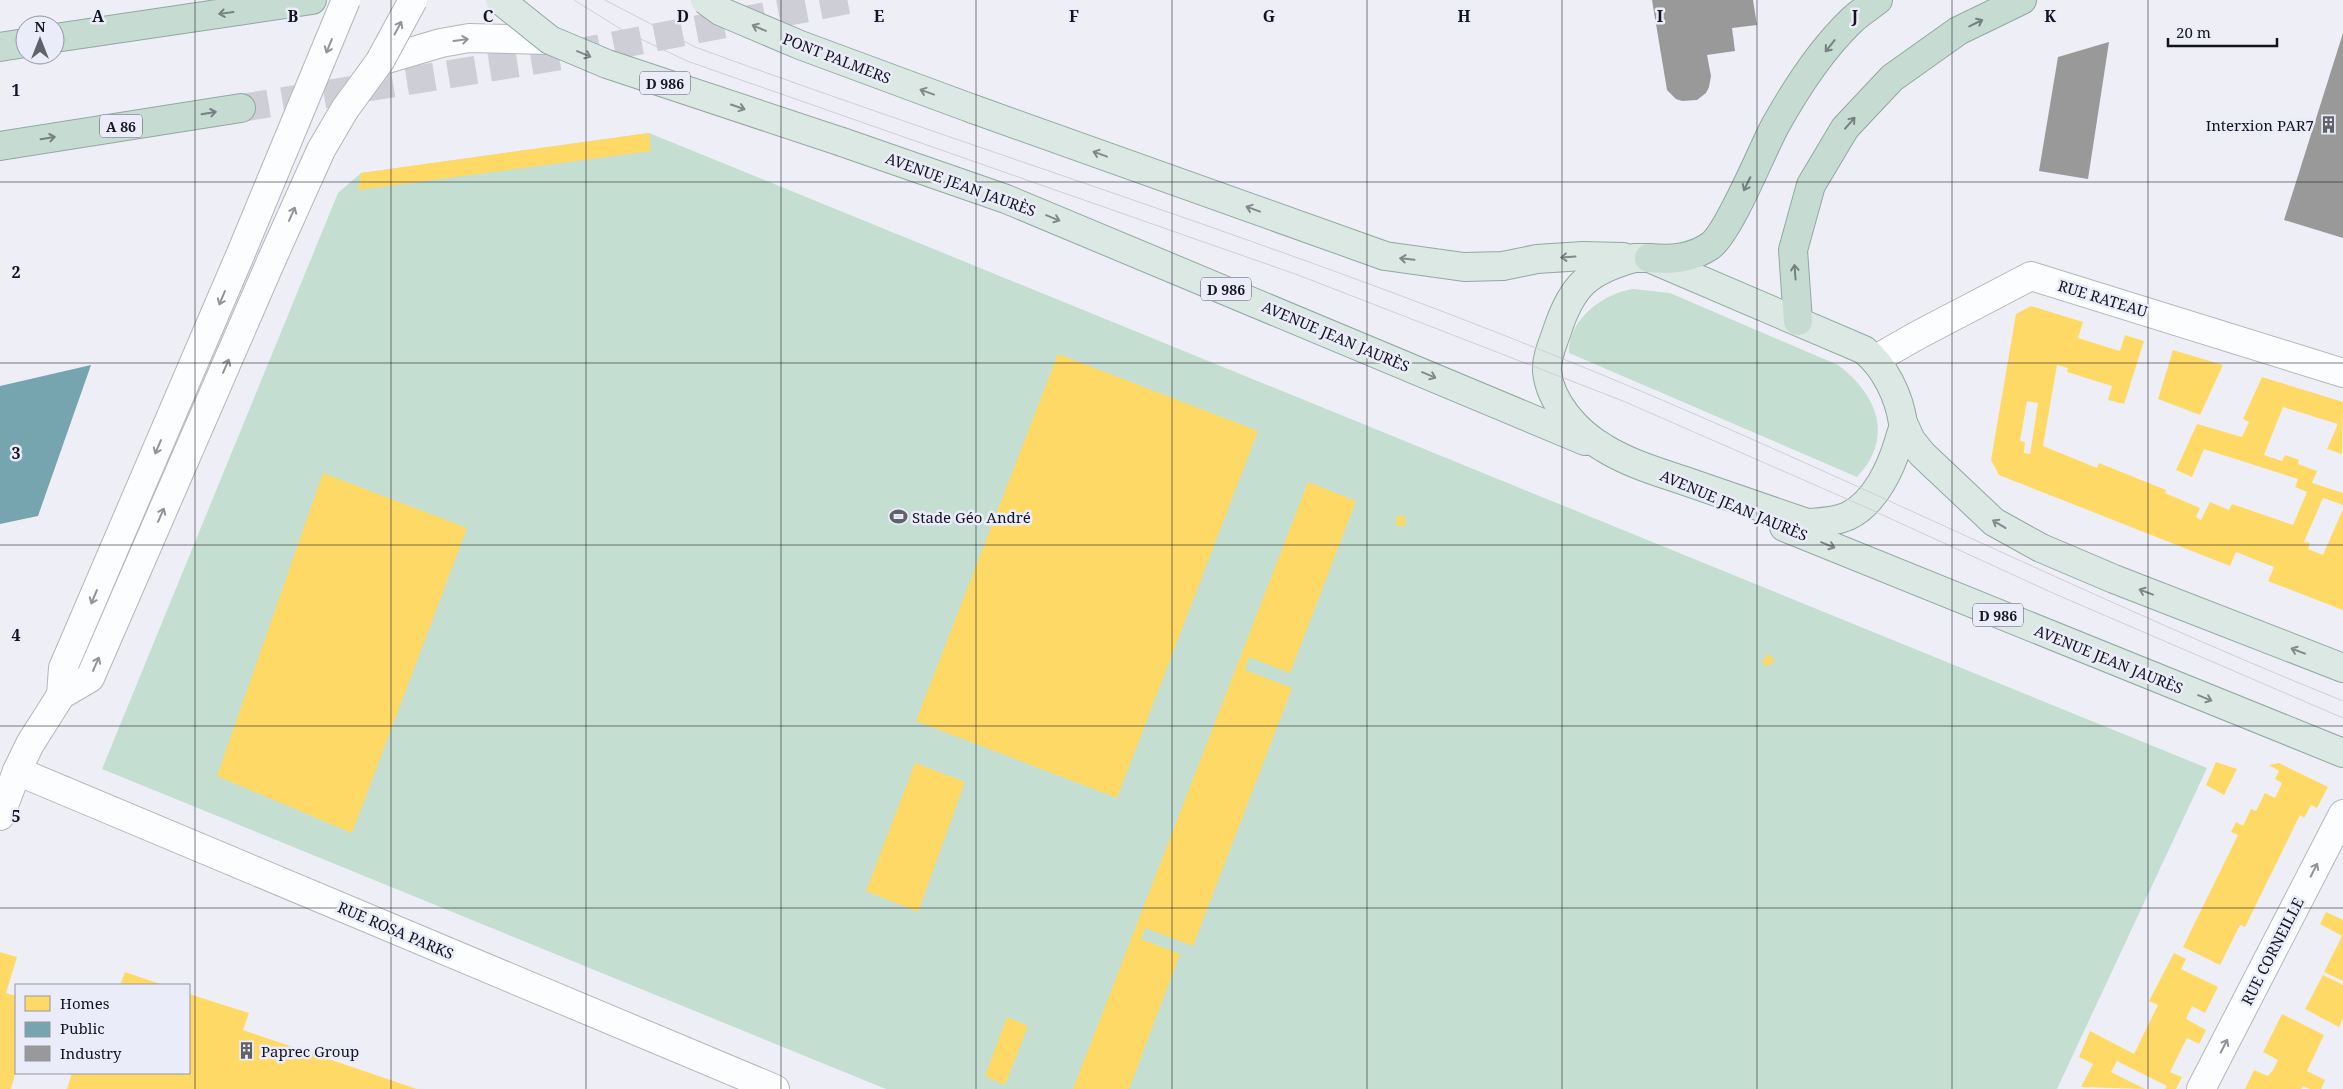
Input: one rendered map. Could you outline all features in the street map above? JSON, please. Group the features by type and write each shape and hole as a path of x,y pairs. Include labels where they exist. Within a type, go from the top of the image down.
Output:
{"highway":[{"path":"65,37 312,0"},
{"path":"1641,258 1670,260 1689,256 1712,246 1725,229 1775,126 1807,74 1851,21 1878,0"},
{"path":"1798,321 1793,250 1811,185 1845,128 1892,78 1958,31 2022,0"},
{"path":"0,47 15,45"},
{"name":"A 86","path":"0,146 241,108"}],"main road":[{"name":"D 986","path":"500,0 550,40"},
{"name":"PONT PALMERS","path":"707,4 800,45 973,109 1385,256 1464,266 1503,266 1537,259 1583,256 1641,258"},
{"name":"AVENUE JEAN JAURÈS","path":"550,40 607,64 1006,198 1604,449"},
{"path":"1904,425 1892,465 1874,492 1856,511 1831,522 1807,523 1654,470 1604,449 1582,432 1554,395 1547,371 1549,353 1563,311 1573,293 1588,277 1609,265 1641,258 1798,321 1864,350 1876,359 1895,392 1904,425 1911,440 1922,454 1994,522 2042,548 2114,580 2343,668"},
{"name":"AVENUE JEAN JAURÈS","path":"1654,470 1758,517 2343,754"}],"street":[{"path":"61,695 63,668 342,15 346,0"},
{"path":"0,816 17,771 30,744 61,695 90,678 321,150 345,109 380,61 413,0"},
{"path":"380,61 441,43 469,38 550,40"},
{"name":"RUE RATEAU","path":"1876,359 1918,334 2031,276 2343,373"},
{"name":"RUE ROSA PARKS","path":"17,771 775,1089"},
{"name":"RUE CORNEILLE","path":"2202,1089 2343,814"}],"green space":[{"name":"Stade Géo André","path":"649,133 2207,768 2057,1089 886,1089 102,769 338,193 361,173"},
{"path":"1633,289 1670,293 1838,365 1863,390 1871,403 1876,418 1878,432 1875,447 1868,462 1857,477 1569,353 1570,341 1574,330 1589,310 1610,296"}],"building: Homes":[{"path":"649,133 651,151 358,190 361,173"},
{"path":"2031,306 2083,322 2078,338 2120,351 2125,335 2144,341 2124,404 2108,400 2112,386 2067,372 2068,368 2057,365 2043,446 2097,468 2099,463 2166,490 2165,493 2200,508 2196,517 2201,520 2210,502 2229,510 2232,504 2293,525 2307,492 2295,487 2298,479 2204,449 2192,477 2176,470 2197,424 2242,437 2249,422 2243,419 2262,377 2343,402 2342,454 2327,449 2338,424 2283,407 2264,455 2282,461 2285,455 2299,460 2298,464 2317,471 2312,483 2343,493 2343,505 2323,498 2304,542 2310,543 2308,549 2323,555 2343,509 2343,610 2268,581 2274,567 2236,552 2230,566 1999,475 1991,460 2016,314","holes":["2027,401 2038,403 2030,454 2024,453 2025,442 2020,441"]},
{"path":"2173,350 2223,365 2200,415 2158,399"},
{"path":"1058,354 1258,431 1117,798 916,721"},
{"path":"323,473 467,528 352,833 217,776"},
{"path":"1308,482 1356,501 1290,673 1249,657 1245,670 1292,688 1193,946 1145,928 1141,939 1180,954 1129,1089 1073,1089"},
{"path":"1404,515 1406,525 1397,527 1396,517"},
{"path":"1769,654 1775,660 1767,667 1762,661"},
{"path":"2216,762 2237,769 2224,795 2206,785"},
{"path":"915,763 965,782 918,912 866,891"},
{"path":"2279,763 2328,787 2317,808 2311,805 2304,818 2300,815 2245,927 2240,925 2220,965 2183,947 2238,835 2231,832 2236,822 2243,826 2251,809 2256,811 2265,793 2275,798 2282,783 2275,779 2279,771 2269,765"},
{"path":"2326,912 2343,920 2343,981 2324,972 2342,936 2320,924"},
{"path":"0,952 17,957 6,993 15,996 15,1074 11,1089 0,1089"},
{"path":"2174,953 2186,959 2181,969 2218,987 2205,1013 2192,1006 2186,1019 2206,1030 2199,1044 2187,1038 2170,1072 2182,1077 2176,1089 2165,1089 2167,1086 2117,1061 2111,1072 2145,1089 2081,1087 2093,1064 2079,1057 2090,1031 2134,1054 2158,1005 2149,1001"},
{"path":"125,972 160,984 120,984"},
{"path":"2323,975 2343,985 2343,1018 2339,1027 2305,1009"},
{"name":"Paprec Group","path":"190,994 249,1013 243,1030 417,1089 67,1089 72,1074 190,1074"},
{"path":"2282,1014 2324,1035 2307,1071 2325,1080 2321,1089 2310,1089 2303,1086 2301,1089 2245,1089 2254,1070 2268,1076 2278,1060 2263,1052"},
{"path":"1007,1017 1028,1026 1005,1085 985,1076"}],"building: Public":[{"path":"91,365 38,516 0,524 0,386"}],"building: Industry":[{"path":"1652,0 1753,0 1757,25 1732,28 1735,51 1707,55 1711,76 1709,87 1706,93 1697,100 1682,101 1676,99 1667,90"},
{"name":"Interxion PAR7","path":"2343,33 2343,238 2284,220"},
{"path":"2109,42 2088,179 2039,171 2058,57"}],"tunnel":[{"path":"241,108 555,57 848,0"}],"tram line":[{"path":"574,0 624,31 687,61 1298,275 1623,401 1863,506 2055,594 2343,718"},
{"path":"605,0 695,47 1231,234 1445,312 1551,354 1750,438 2144,616 2343,701"}],"place":[{"name":"Interxion PAR7","path":"2328,125"},
{"name":"Stade Géo André","path":"898,517"},
{"name":"Paprec Group","path":"247,1051"}]}
